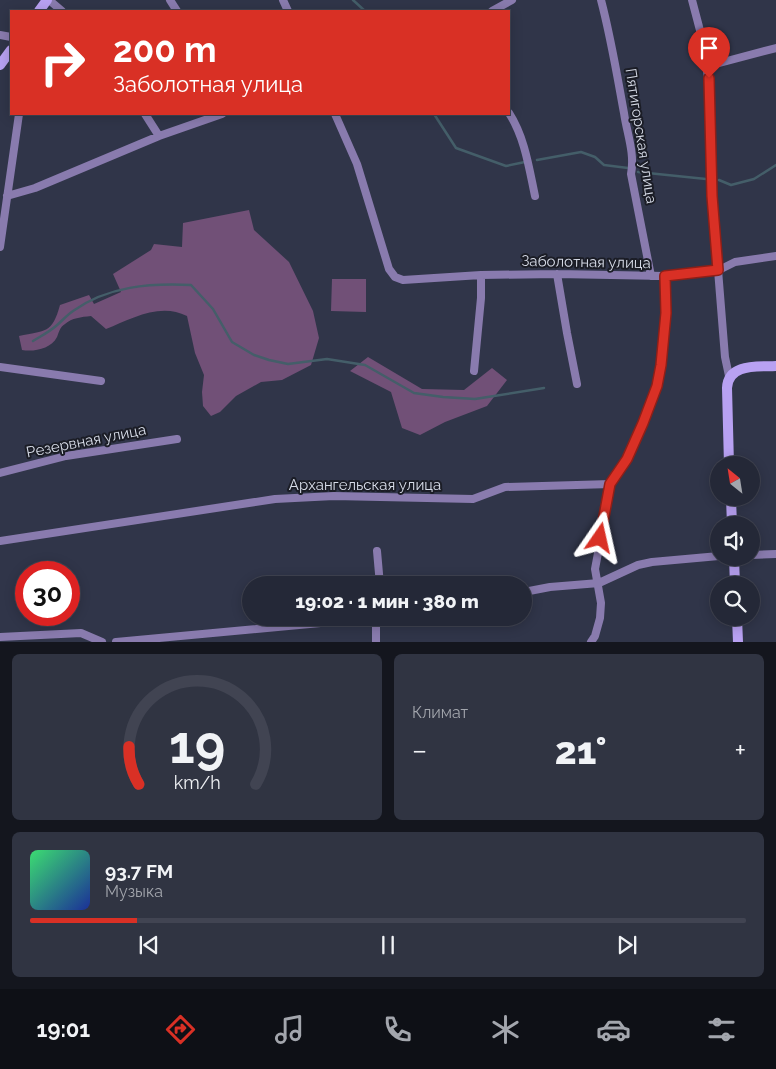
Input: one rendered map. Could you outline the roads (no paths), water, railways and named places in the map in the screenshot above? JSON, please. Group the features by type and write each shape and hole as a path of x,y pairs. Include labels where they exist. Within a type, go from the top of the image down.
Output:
{"main road":[{"path":"40,10 48,0"},
{"path":"0,65 10,51"},
{"path":"729,456 727,388 729,376 736,370 744,368 776,366"},
{"path":"737,626 738,642"}],"street":[{"path":"48,0 61,10"},
{"path":"494,10 512,0"},
{"name":"Пятигорская улица","path":"601,0 617,70 633,160 631,174 651,276"},
{"path":"692,0 708,66 712,196 725,356 729,376"},
{"path":"708,66 776,48"},
{"path":"0,247 19,115"},
{"path":"146,115 159,136"},
{"path":"7,196 35,188 159,136 219,115"},
{"name":"Заболотная улица","path":"335,115 357,164 389,269 394,277 403,280 481,275 665,276 718,270 735,262 776,256"},
{"path":"510,115 519,133 528,159 535,196"},
{"path":"557,274 566,334 577,384"},
{"path":"474,371 481,298 481,275"},
{"path":"591,642 595,636 600,618 601,603 595,569 610,484 627,459 657,386 666,313 665,276"},
{"path":"0,367 101,382"},
{"name":"Резервная улица","path":"0,473 66,456 178,439"},
{"name":"Архангельская улица","path":"0,541 275,499 334,496 472,499 506,488 610,484"},
{"path":"377,551 379,576"},
{"path":"760,555 776,554"},
{"path":"532,590 598,583 645,563 710,557"},
{"path":"116,642 289,626"},
{"path":"375,626 376,642"},
{"path":"0,637 81,633 102,642"}],"waterway":[{"path":"353,0 364,10"},
{"path":"435,115 456,148 506,166 525,162"},
{"path":"537,160 581,152 595,157 604,165 628,168"},
{"path":"719,180 731,185 754,179 776,165"},
{"path":"638,172 706,179"},
{"path":"33,341 53,328 73,311 100,296 115,291 145,286 191,285 213,309 232,342 254,355 269,360 288,364 327,359 365,365 414,393 443,397 475,399 544,388"}]}
